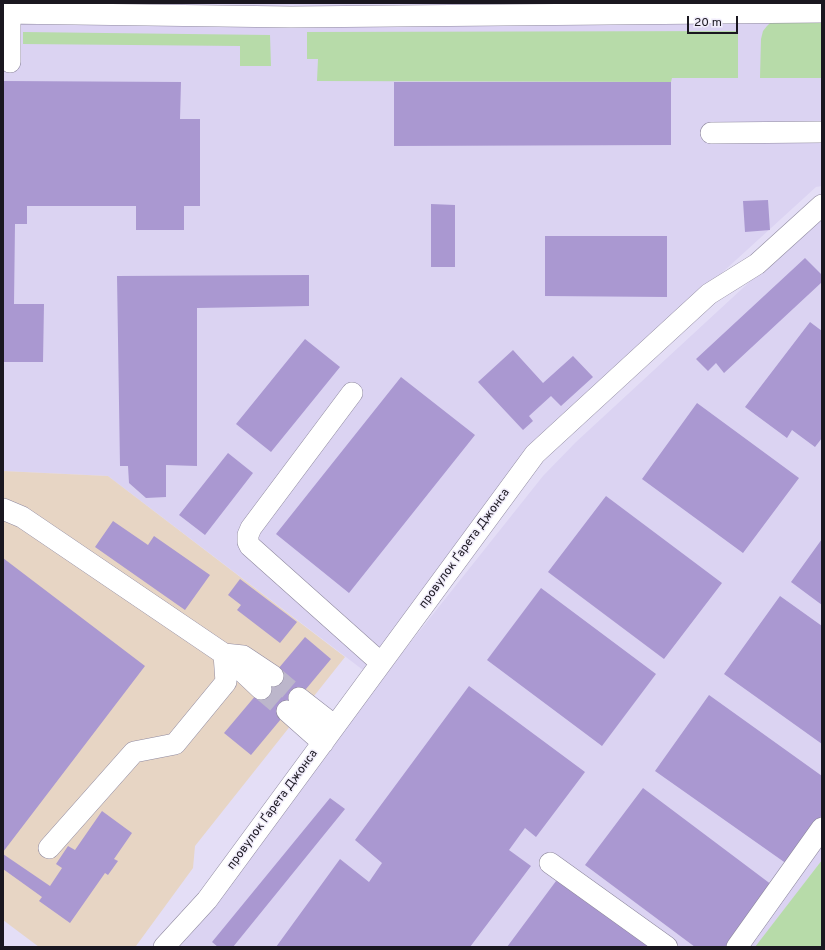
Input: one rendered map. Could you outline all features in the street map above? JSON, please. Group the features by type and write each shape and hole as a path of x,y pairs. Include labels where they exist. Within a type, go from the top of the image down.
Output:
{"street":[{"path":"10,62 7,13 291,17 822,12"},
{"path":"711,133 822,132"},
{"name":"провулок Ґарета Джонса","path":"164,947 207,900 535,454 709,294 757,264 822,205"},
{"path":"352,393 251,528 248,542 250,546 381,663"},
{"path":"3,509 22,517 267,683"},
{"path":"48,848 134,752 174,744 226,682 224,654"},
{"path":"323,743 293,704 335,726"},
{"path":"737,947 822,828"},
{"path":"550,863 667,947"}],"shaded area":[{"path":"3,3 822,3 822,186 816,187 531,447 363,670 108,476 3,471"},
{"path":"822,215 822,860 756,947 168,947 543,476 576,442"},
{"path":"3,471 108,476 345,657 195,846 193,868 134,947 39,947 3,920"}],"green space":[{"path":"772,21 822,22 822,78 760,78 761,39 763,31"},
{"path":"738,31 738,78 672,78 671,82 317,81 318,59 307,59 307,32"},
{"path":"23,32 270,35 271,66 240,66 240,46 23,44"},
{"path":"822,860 822,947 755,947"}],"building":[{"path":"3,81 181,82 180,119 200,119 200,206 184,206 184,230 136,230 136,206 27,206 27,224 15,224 14,304 44,304 43,362 3,362"},
{"path":"394,82 671,82 671,145 394,146"},
{"path":"768,200 770,230 745,232 743,201"},
{"path":"431,204 455,205 455,267 431,267"},
{"path":"545,236 667,236 667,297 545,296"},
{"path":"805,258 822,275 822,282 724,373 716,363 708,371 696,359"},
{"path":"309,275 309,306 197,308 197,466 166,465 166,497 146,498 129,483 128,466 120,466 117,276"},
{"path":"810,322 822,331 822,438 815,447 792,430 787,438 745,407"},
{"path":"305,339 340,367 271,452 236,424"},
{"path":"513,350 543,383 573,356 593,377 561,406 551,396 529,416 533,421 523,430 478,382"},
{"path":"401,377 475,435 349,593 276,534"},
{"path":"697,403 799,478 743,553 642,479"},
{"path":"228,453 253,473 205,535 179,515"},
{"path":"606,496 722,583 664,659 548,572"},
{"path":"113,521 148,545 154,536 210,575 185,610 95,547"},
{"path":"822,539 822,605 791,582"},
{"path":"3,558 145,666 3,852"},
{"path":"240,579 297,622 280,643 237,610 241,605 228,595"},
{"path":"541,588 656,674 602,746 487,660"},
{"path":"780,596 822,626 822,744 724,674"},
{"path":"305,637 331,659 251,755 224,733"},
{"path":"469,686 585,772 536,837 525,828 509,850 531,866 470,947 276,947 340,859 369,882 382,863 355,840"},
{"path":"709,695 822,776 822,815 787,864 655,771"},
{"path":"643,788 772,885 725,947 695,947 585,865"},
{"path":"330,798 345,809 233,947 218,947 212,942"},
{"path":"102,811 132,833 114,859 118,861 108,875 105,873 70,923 39,901 42,897 3,869 3,854 50,886 62,868 56,864 68,846 75,850"},
{"path":"559,877 654,947 507,947"}],"tunnel":[{"path":"273,676 299,698"},
{"path":"261,689 287,711"}]}
